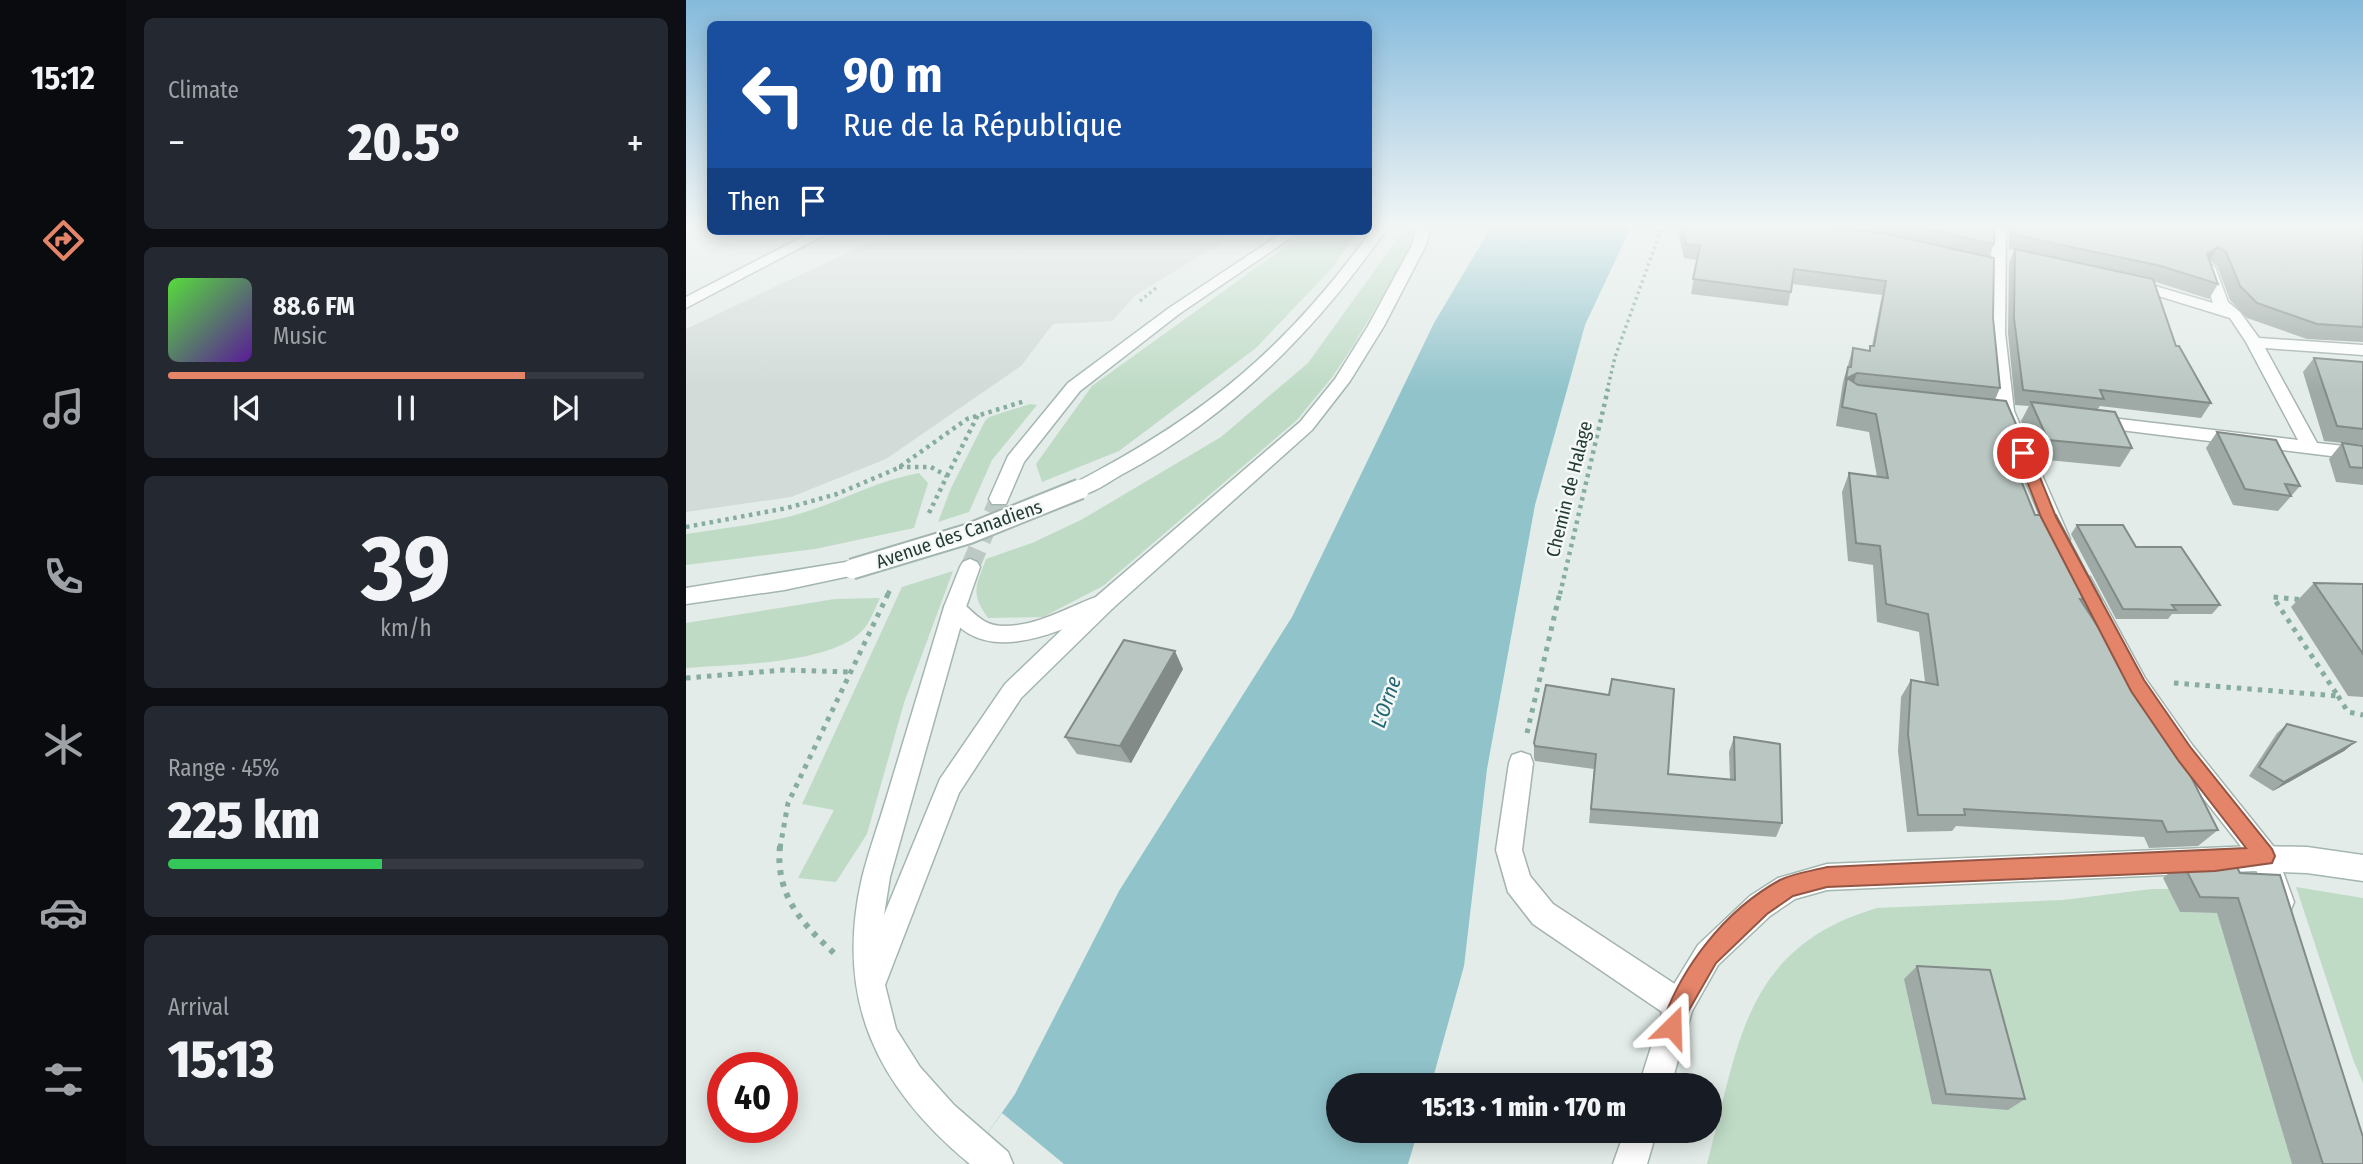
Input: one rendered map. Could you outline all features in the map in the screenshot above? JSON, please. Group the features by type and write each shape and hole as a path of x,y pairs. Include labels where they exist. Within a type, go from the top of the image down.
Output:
{"street":[{"path":"686,303 728,281"},
{"path":"999,499 1015,460 1074,387 1174,311 1219,281"},
{"name":"Avenue des Canadiens","path":"686,596 852,569 928,549 993,526 1080,489 1123,468 1186,430 1236,393 1305,326 1339,281"},
{"path":"871,983 949,787 1013,691 1105,602 1306,426 1342,381 1400,281"},
{"path":"1998,281 1997,333 2012,412 2049,517 2134,680 2184,754 2264,856 2287,922"},
{"path":"2124,281 2147,286 2235,315"},
{"path":"2213,281 2221,304 2235,315 2254,342 2311,448"},
{"path":"2254,342 2363,350"},
{"path":"1983,412 2012,412"},
{"path":"2074,419 2363,454"},
{"path":"970,567 955,607 876,877 867,922 876,1016 891,1050 928,1102 986,1156"},
{"path":"955,607 974,628 1003,634 1048,627 1105,602"},
{"path":"1521,763 1509,849 1518,883 1543,914 1679,1005"},
{"path":"1659,1073 1679,1005 1708,955 1760,906 1788,887 1827,877 2215,861 2264,856 2363,868"},
{"path":"1630,1164 1637,1143"}],"path":[{"name":"Chemin de Halage","path":"1521,763 1540,671 1615,357 1642,281"},
{"path":"947,476 978,415"},
{"path":"686,527 811,503 898,468"},
{"path":"2312,600 2273,597 2348,712 2363,715"},
{"path":"686,678 784,670 850,672 788,803 778,861 780,889 793,912 827,947 871,983"},
{"path":"2134,680 2337,696"}],"shaded area":[{"path":"787,281 1158,281 1136,295 1112,321 1053,324 1021,366 886,459 791,497 686,512 686,329"}],"green space":[{"path":"1237,281 1319,281 1256,348 1119,451 1042,482 1036,464 1092,386"},
{"path":"1367,281 1391,281 1333,376 1297,420 1103,586 1043,617 988,618 979,602 976,589 986,559 1032,543 1081,520 1221,437 1308,363"},
{"path":"1030,404 1037,405 992,460 969,512 938,522 951,488 985,421 989,417"},
{"path":"919,473 928,483 914,528 815,549 686,565 686,534 788,517"},
{"path":"953,571 904,703 867,834 836,882 798,878 834,810 802,804 902,587"},
{"path":"880,598 862,631 847,642 827,651 779,661 686,668 686,623 835,599"},
{"path":"2296,887 2363,898 2363,1083 2354,1062"},
{"path":"2169,889 2180,912 2217,913 2292,1164 1707,1164 1712,1143 1722,1143 1722,1104 1739,1042 1753,1007 1772,975 1798,948 1832,926 1877,908 2063,900"}],"water":[{"name":"L'Orne","path":"1459,281 1606,281 1585,325 1535,505 1487,769 1464,966 1434,1073 1326,1073 1326,1143 1414,1143 1408,1164 966,1164 1015,1094 1119,891 1292,617 1434,323"}],"pier":[{"path":"1002,1113 1064,1164 966,1164"}],"building":[{"path":"1710,281 1792,281 1791,292"},
{"path":"1886,281 1994,281 1993,318 2000,388 1857,373 1846,379 1848,367 1851,367 1853,348 1870,351 1870,346 1874,346"},
{"path":"2015,281 2154,281 2176,346 2179,346 2211,403 2100,390 2104,399 2023,390 2014,318"},
{"path":"2238,281 2363,281 2363,327 2317,324 2257,303"},
{"path":"2314,358 2363,362 2363,429 2337,426"},
{"path":"1847,378 1858,385 2006,401 2022,438 2003,436 2035,515 2056,515 2101,600 2080,599 2177,749 2218,830 2167,832 2162,821 1964,809 1965,815 1918,815 1908,734 1911,680 1938,685 1928,614 1886,604 1880,546 1856,543 1849,473 1888,478 1876,414 1842,407"},
{"path":"2031,402 2115,412 2132,448 2048,440"},
{"path":"2217,432 2276,440 2300,486 2285,484 2291,496 2245,489"},
{"path":"2342,443 2363,446 2363,468 2350,467"},
{"path":"2077,525 2123,525 2136,547 2181,547 2220,605 2172,605 2176,610 2123,609"},
{"path":"2314,583 2363,584 2363,654"},
{"path":"1124,640 1175,651 1120,746 1065,737"},
{"path":"1612,679 1674,689 1668,774 1735,780 1734,737 1780,744 1782,823 1591,809 1596,754 1535,746 1534,743 1546,685 1609,695"},
{"path":"2287,724 2355,742 2284,782 2259,767"},
{"path":"2233,860 2240,873 2280,875 2363,1137 2363,1164 2323,1164 2238,898 2200,897 2182,862"},
{"path":"1917,966 1990,970 2025,1099 1946,1094"}],"tunnel":[{"path":"970,567 999,499"}],"route":[{"path":"1672,1027 1679,1005 1708,955 1760,906 1788,887 1827,877 2215,861 2264,856 2184,754 2137,685 2049,517 2023,453"}]}
